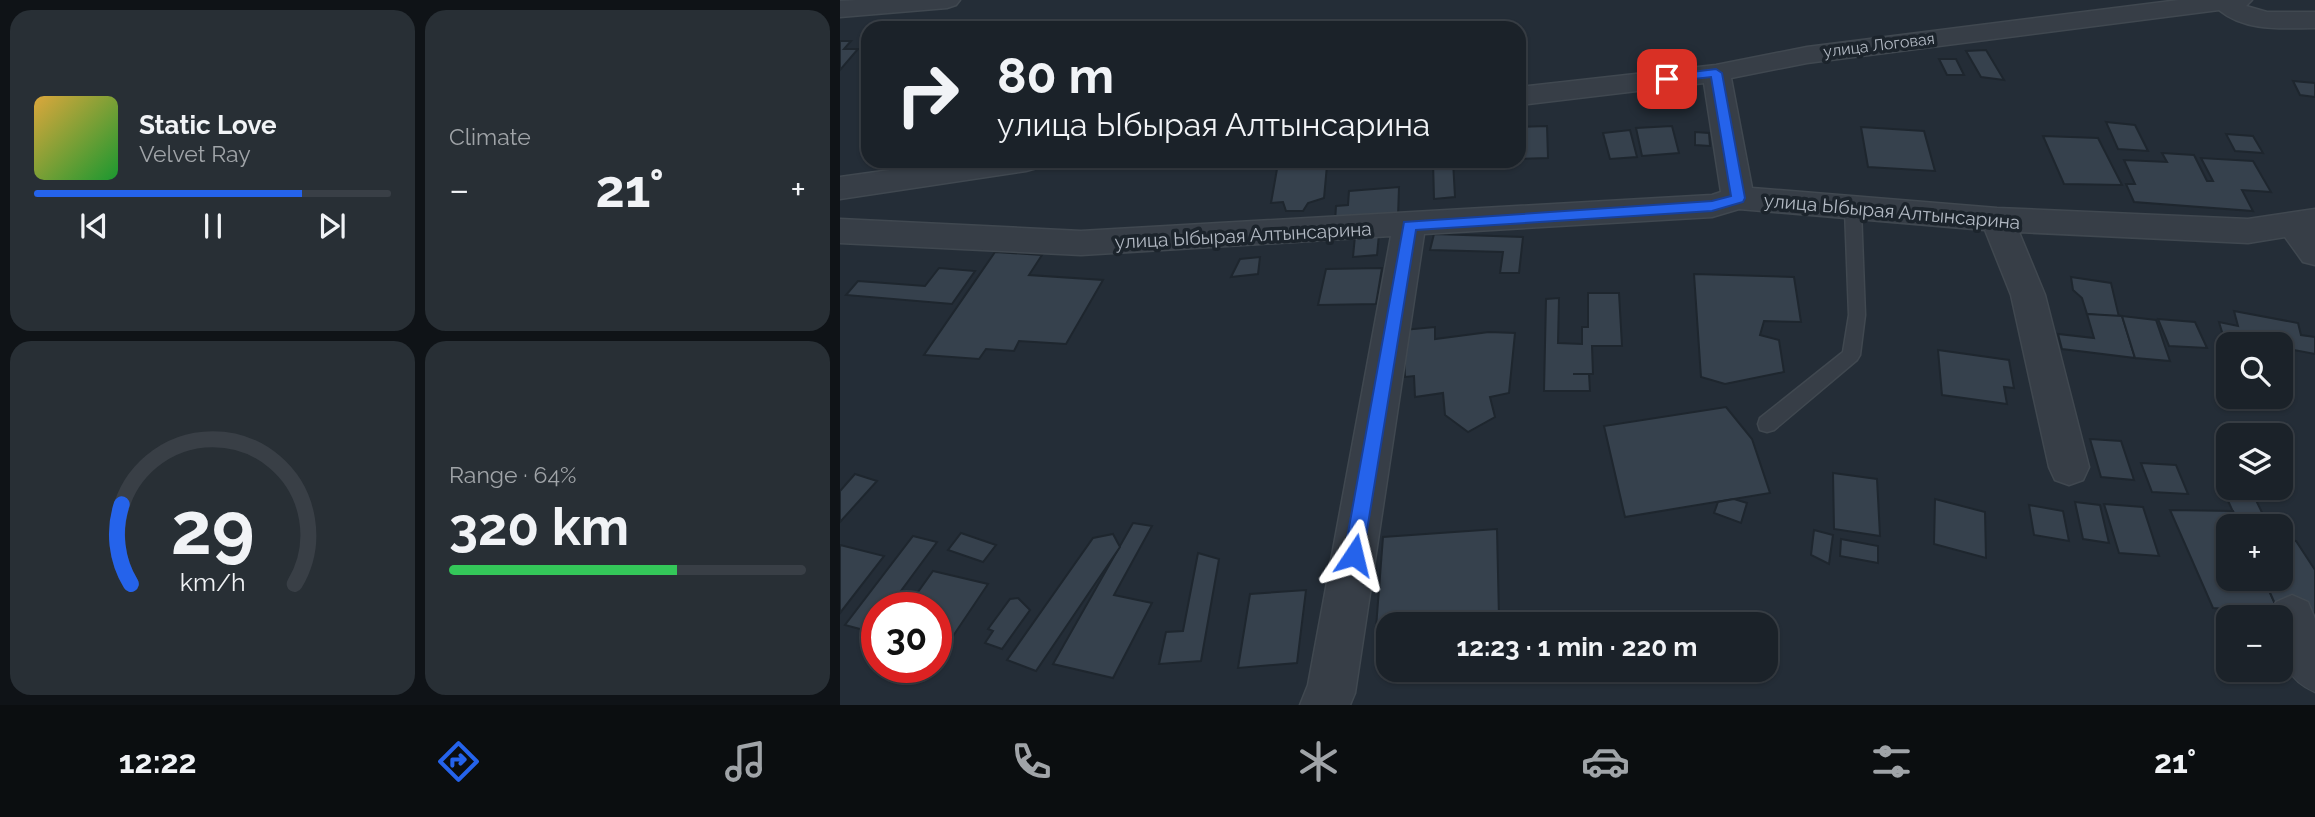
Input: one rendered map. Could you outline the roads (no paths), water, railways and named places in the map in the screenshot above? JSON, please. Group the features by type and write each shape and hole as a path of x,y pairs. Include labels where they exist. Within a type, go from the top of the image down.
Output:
{"street":[{"path":"840,9 947,0"},
{"path":"2232,1 2235,12 2262,21 2315,20"},
{"name":"улица Логовая","path":"1526,95 1716,73 1807,55 2232,1"},
{"path":"1716,73 1738,198"},
{"path":"840,188 978,168"},
{"name":"улица Ыбырая Алтынсарина","path":"840,231 1080,243 1712,206 1738,198 1853,210 1997,220 2248,232 2304,222"},
{"path":"1997,220 2028,295 2069,467"},
{"path":"2304,222 2315,253"},
{"path":"1324,705 1331,693 1409,225"},
{"path":"2293,621 2300,644 2315,668"}],"lane":[{"path":"1767,424 1851,355 1857,315 1853,210"}]}
